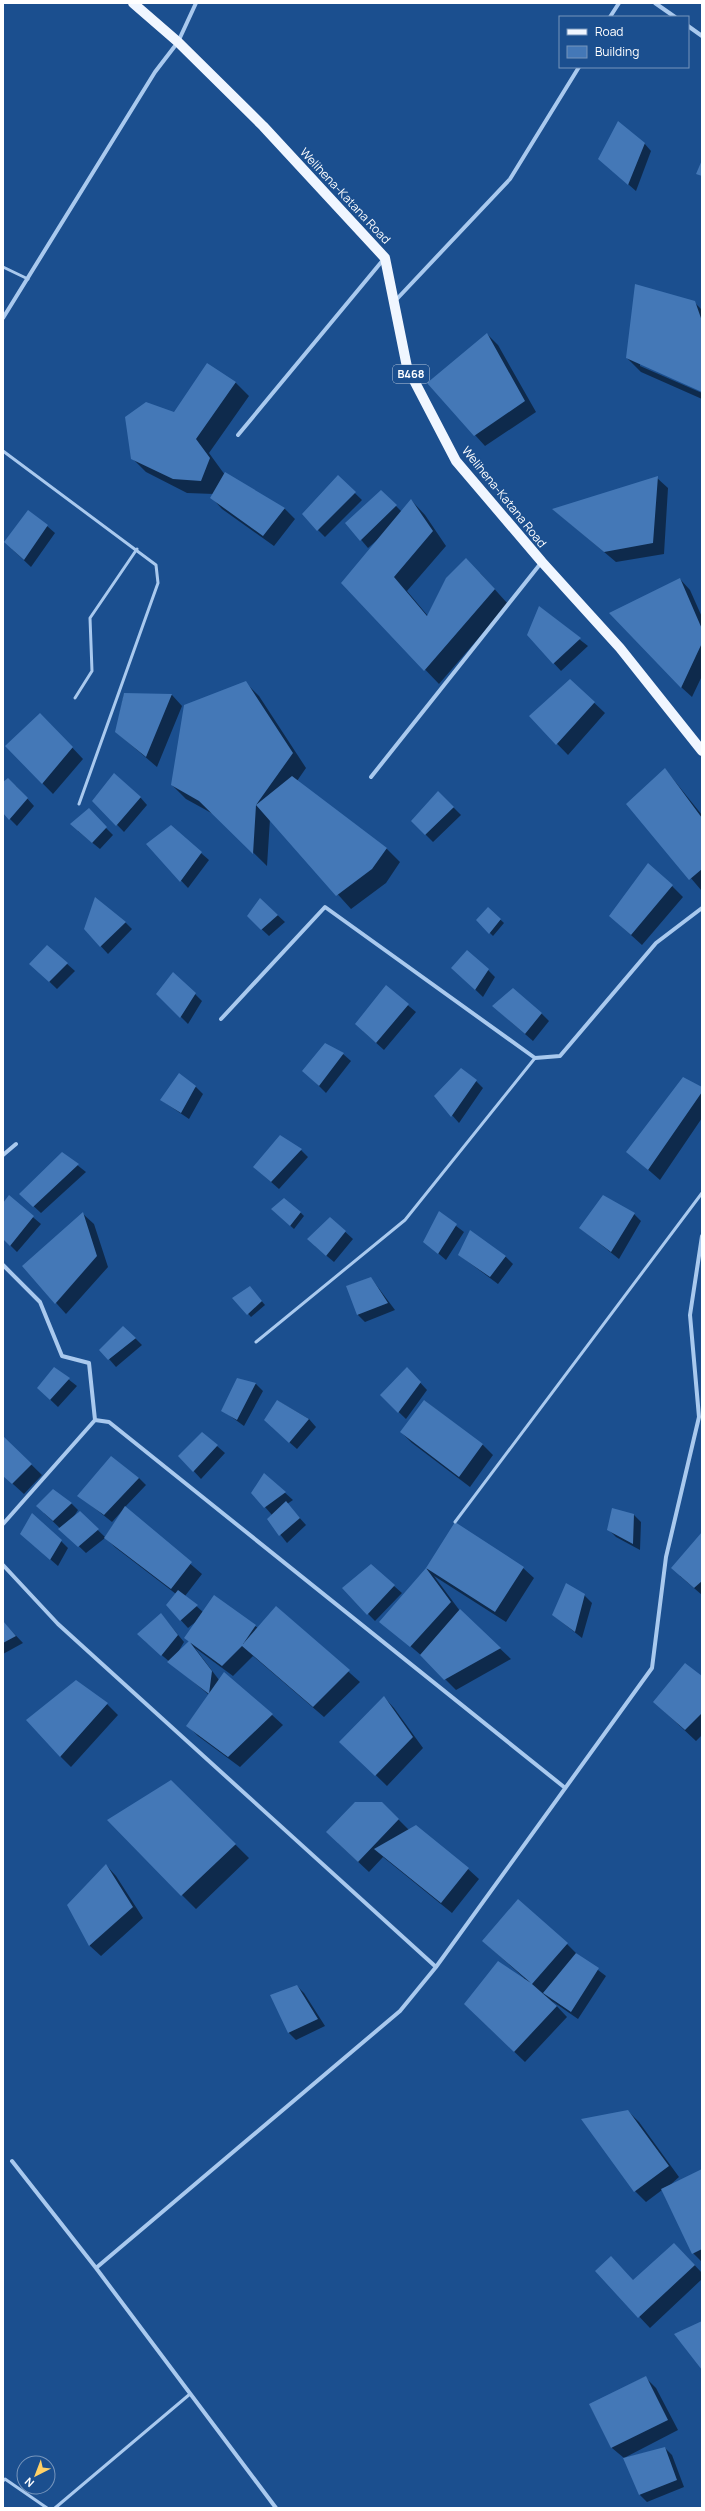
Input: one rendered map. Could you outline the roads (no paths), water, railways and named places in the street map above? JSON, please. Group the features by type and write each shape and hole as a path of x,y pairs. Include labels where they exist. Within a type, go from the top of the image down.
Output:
{"main road":[{"name":"Welihena-Katana Road","path":"133,3 178,42 262,126 385,258 406,367 456,461 542,562 620,648 702,750"}],"street":[{"path":"3,318 155,72 178,42 196,3"},
{"path":"611,16 619,3"},
{"path":"655,3 674,16"},
{"path":"689,27 702,36"},
{"path":"394,302 510,179 578,68"},
{"path":"238,435 385,258"},
{"path":"372,777 542,562"},
{"path":"222,1019 325,907 535,1058 560,1056 656,943 702,908"},
{"path":"3,1156 16,1144"},
{"path":"96,2268 400,2011 436,1967 564,1787 652,1668 666,1557 699,1417 690,1315 702,1236"},
{"path":"3,1265 40,1302 62,1356 89,1363 95,1420 3,1524"},
{"path":"95,1420 109,1422 564,1787"},
{"path":"3,1565 58,1624 436,1967"},
{"path":"12,2162 96,2268 276,2508"}],"lane":[{"path":"3,267 28,279"},
{"path":"3,451 137,549 156,565 158,583 79,804"},
{"path":"76,698 92,671 90,618 137,549"},
{"path":"256,1342 405,1220 535,1058"},
{"path":"455,1522 702,1193"},
{"path":"55,2508 190,2394"},
{"path":"3,2481 5,2479 47,2508"}]}
